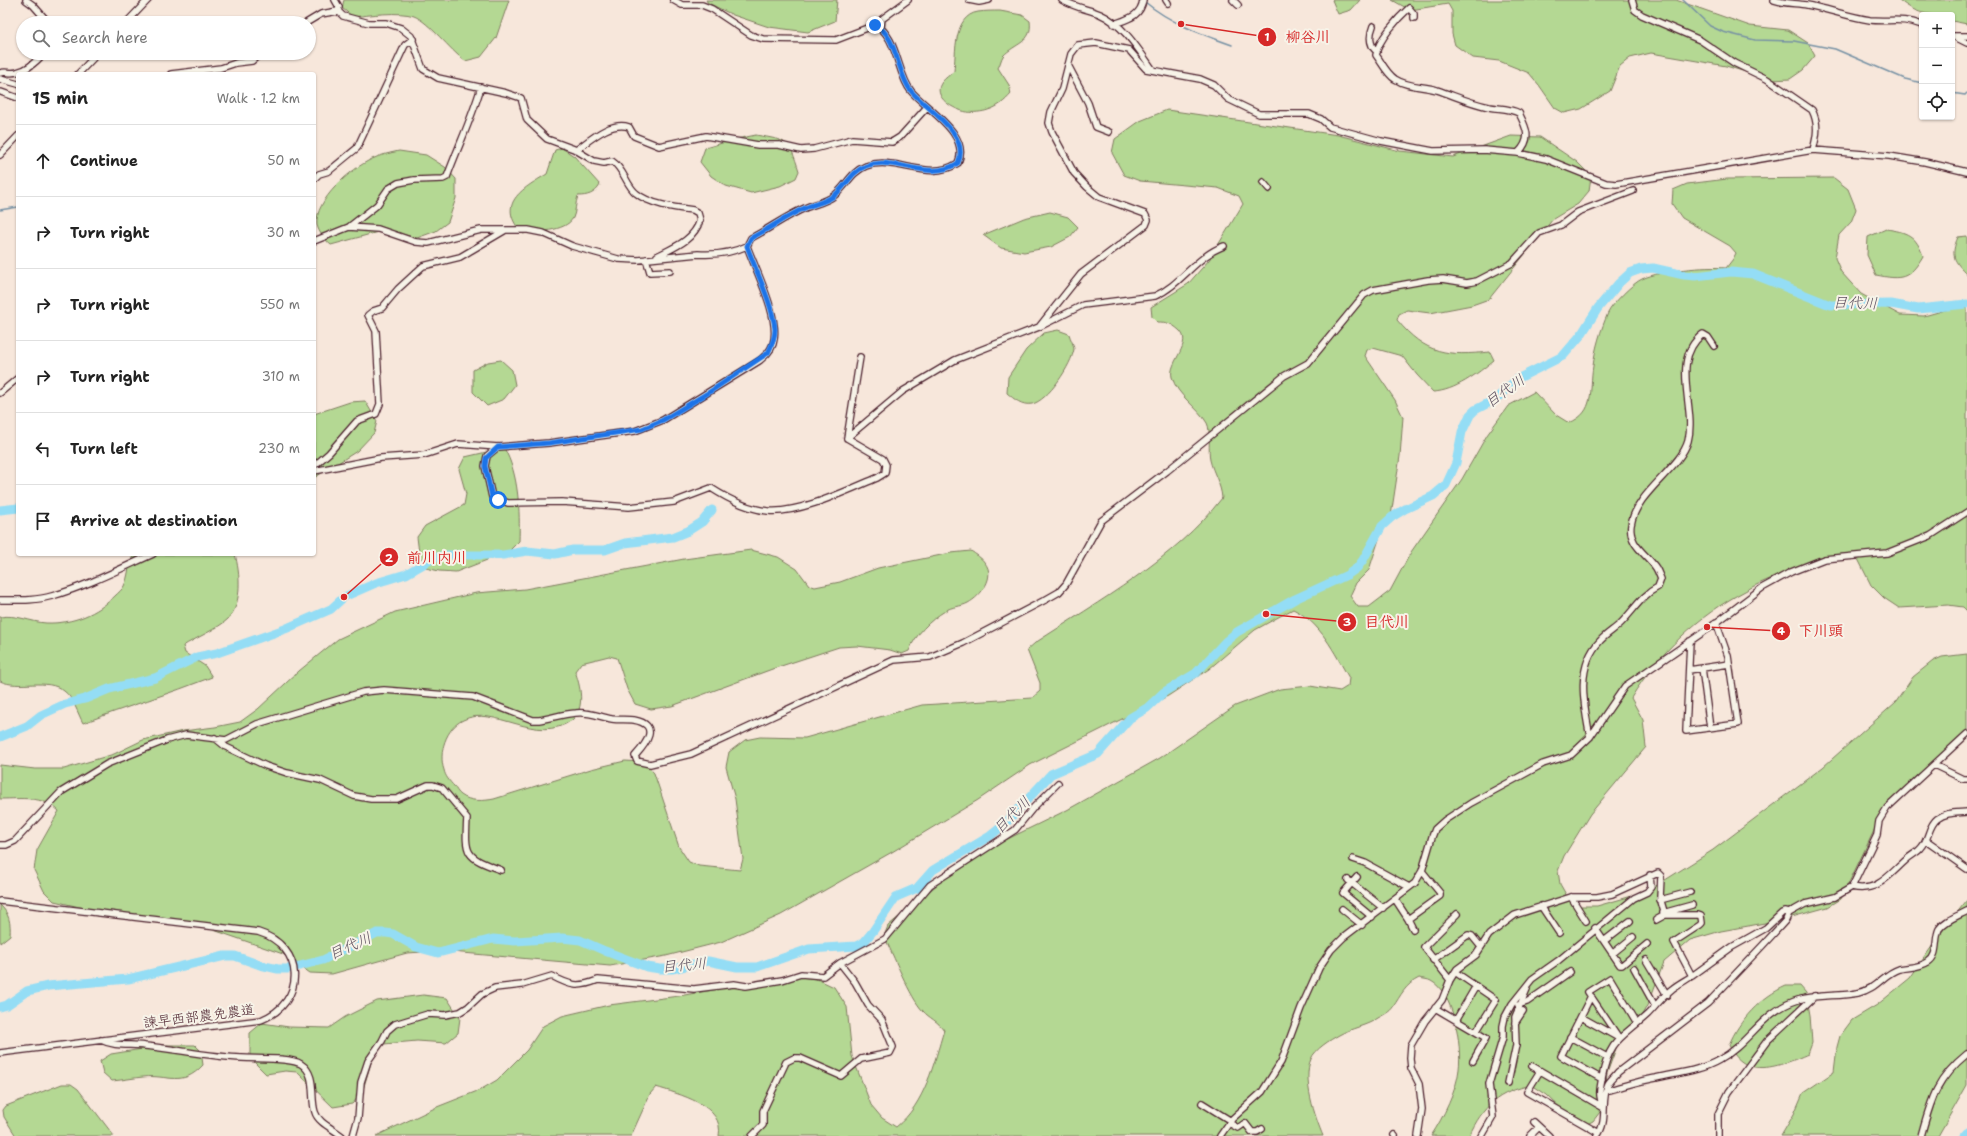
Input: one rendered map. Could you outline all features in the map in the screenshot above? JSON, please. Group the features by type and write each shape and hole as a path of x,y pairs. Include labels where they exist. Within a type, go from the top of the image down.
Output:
{"street":[{"path":"26,0 33,5 43,16"},
{"path":"133,16 148,0"},
{"path":"335,0 339,7 338,11 343,16 369,23 386,23 402,28 413,39 423,69 438,78 481,86 521,98 527,120 547,139 576,150 594,161 604,163 612,161 618,165 636,193 656,203 693,210 698,213 700,220 692,236 681,244 653,258"},
{"path":"673,0 682,5 702,5 712,9 751,36 763,39 836,40 875,25 881,27"},
{"path":"349,227 378,229 416,242 428,243 481,230 542,232 572,246 618,259 646,259 730,252 747,246 751,238 804,208 835,196 853,174 865,166 880,162 924,171 941,171 958,163 961,156 955,134 949,125 926,107 910,89 894,49 881,27 882,19 908,0"},
{"path":"969,0 979,2 989,0"},
{"path":"1062,0 1072,5 1100,14 1114,24 1136,46 1153,70"},
{"path":"1114,24 1138,14 1143,0"},
{"path":"1233,0 1238,5"},
{"path":"1632,0 1635,10 1642,15 1700,40 1734,63 1767,79 1812,110 1816,118 1817,138 1813,150"},
{"path":"1774,0 1786,4 1806,5 1868,19 1882,21 1900,19 1919,24"},
{"path":"1414,18 1412,10 1409,8 1382,40 1376,55 1390,75 1396,80 1410,86 1438,91 1464,102 1491,108 1512,109 1519,113 1528,135 1525,146 1518,153"},
{"path":"316,17 321,14 338,11"},
{"path":"1373,26 1370,36 1371,45 1377,52"},
{"path":"1955,36 1967,36"},
{"path":"1955,37 1967,43"},
{"path":"316,177 319,174 329,171 357,148 405,44 413,39"},
{"path":"1039,327 1081,274 1146,225 1148,220 1145,214 1099,197 1087,187 1074,173 1054,137 1049,123 1051,112 1062,89 1071,54 1078,45 1096,43 1129,50 1146,69 1200,79 1214,86 1228,99 1259,114 1309,114 1321,119 1330,127 1381,141 1433,151 1484,150 1518,153 1546,158 1606,183 1616,184 1813,150 1889,156 1925,162 1967,172"},
{"path":"18,72 39,60"},
{"path":"80,72 91,60"},
{"path":"187,72 220,68 253,60"},
{"path":"1068,65 1088,103 1096,127 1109,132"},
{"path":"0,73 16,73"},
{"path":"0,79 16,83"},
{"path":"316,240 349,227 377,205 388,190 398,183 414,180 442,179 447,177 461,139 472,116 481,86"},
{"path":"1,92 16,97"},
{"path":"576,150 611,128 624,126 629,127 634,136 659,146 706,136 758,145 779,145 801,150 814,149 852,139 892,142 900,138 926,107"},
{"path":"0,155 16,138"},
{"path":"1263,182 1269,189"},
{"path":"0,845 6,845 15,841 61,792 107,764 186,734 226,740 257,724 363,692 384,690 473,697 533,720 576,713 589,713 605,718 634,720 646,726 650,734 649,740 636,756 637,761 650,764 691,754 894,660 930,657 963,643 1059,592 1066,584 1102,521 1167,471 1284,376 1308,363 1364,295 1374,290 1428,280 1477,282 1512,263 1539,233 1561,225 1578,212 1633,191"},
{"path":"316,464 329,453 357,421 376,414 380,404 376,331 368,315 373,311 382,308 398,289 423,266 460,257 506,230"},
{"path":"316,471 381,458 424,455 458,444 498,447 549,443 642,429 663,420 759,361 768,353 773,345 775,328 768,302 747,246"},
{"path":"847,438 903,390 928,374 955,360 1039,327 1083,305 1155,296 1164,292 1210,251 1224,246"},
{"path":"646,259 650,272 670,271"},
{"path":"1590,737 1582,687 1585,668 1600,641 1620,623 1646,593 1658,587 1661,579 1656,568 1635,545 1630,534 1631,524 1643,500 1678,458 1688,440 1690,429 1686,370 1688,357 1694,343 1703,334 1708,337 1714,346"},
{"path":"847,438 860,357"},
{"path":"0,393 16,380"},
{"path":"498,447 486,458 485,466 492,497 508,502 562,502 629,507 674,502 711,488 732,500 753,508 770,511 797,507 815,502 877,478 884,472 886,465 883,459 847,438"},
{"path":"1220,1136 1230,1122 1262,1092 1281,1062 1301,1008 1319,968 1344,937 1362,925 1415,883 1422,871 1435,829 1445,820 1543,764 1571,754 1590,737 1625,686 1690,641 1762,588 1791,572 1824,559 1887,552 1930,536 1967,512"},
{"path":"0,600 24,601 51,597 149,556"},
{"path":"1690,641 1686,731 1738,724 1729,664 1716,622"},
{"path":"1689,670 1729,664"},
{"path":"1702,668 1710,728"},
{"path":"1852,887 1877,835 1879,821 1883,814 1898,797 1967,734"},
{"path":"213,737 226,747 266,766 286,773 320,780 354,796 381,800 397,799 428,785 442,788 467,818 467,844 470,856 484,864 500,870"},
{"path":"1934,765 1963,779 1967,779"},
{"path":"353,1136 358,1118 361,1082 368,1061 382,1041 387,1030 395,1024 428,1014 446,1015 460,1012 482,994 496,988 522,985 552,976 569,985 584,986 598,980 694,990 734,984 746,986 782,980 801,974 823,976 840,963 885,939 930,885 1015,830 1033,808 1058,782"},
{"path":"1540,1070 1527,1092 1598,1134 1604,1119 1600,1092 1607,1057 1619,1038 1637,1023 1672,989 1732,947 1766,928 1782,913 1789,913 1805,904 1834,896 1852,887 1873,887 1886,880 1907,859 1921,848 1926,840 1929,829 1937,819 1948,813 1967,812"},
{"path":"1926,840 1967,869"},
{"path":"1353,859 1365,863 1410,887"},
{"path":"1408,919 1440,896 1440,893 1422,871"},
{"path":"1418,1136 1422,1109 1419,1084 1411,1068 1411,1045 1425,1021 1442,1000 1455,972 1476,954 1489,935 1515,915 1571,897 1597,897 1612,894 1650,875 1658,873 1661,876 1660,900 1664,914"},
{"path":"1482,1136 1493,1117 1489,1084 1503,1037 1505,1017 1509,1010 1532,979 1559,960 1595,928 1634,898 1647,892 1651,887 1650,875"},
{"path":"1357,877 1350,882 1342,893 1372,917"},
{"path":"1350,882 1383,908"},
{"path":"1660,900 1690,892"},
{"path":"1571,897 1586,921"},
{"path":"1395,899 1413,929"},
{"name":"諫早西部農免農道","path":"0,901 258,932 269,936 278,942 287,953 292,962 294,985 283,1008 271,1016 261,1020 0,1053"},
{"path":"1656,920 1664,914 1692,905"},
{"path":"1542,906 1559,933"},
{"path":"1342,909 1362,925"},
{"path":"1606,1091 1637,1082 1691,1071 1720,1060 1781,1006 1799,999 1815,996 1865,991 1877,985 1889,974 1930,961 1935,955 1937,935 1940,928 1947,921 1967,911"},
{"path":"1603,1106 1608,1084 1618,1072 1708,1003 1786,920 1789,913"},
{"path":"1450,980 1424,947 1457,914"},
{"path":"1664,914 1698,914 1701,916 1702,923 1700,925 1674,942 1692,976"},
{"path":"1604,941 1630,921"},
{"path":"1595,928 1620,965 1622,965 1647,944"},
{"path":"1433,960 1468,935 1472,936 1481,947"},
{"path":"1612,954 1633,937"},
{"path":"1646,960 1667,994"},
{"path":"752,1136 763,1125 764,1111 786,1062 794,1058 800,1058 841,1076 861,1059 890,1053 892,1047 882,1020 868,1005 855,982 840,963"},
{"path":"1634,968 1655,1006"},
{"path":"1455,972 1496,1000 1476,1032"},
{"path":"1509,1010 1570,972"},
{"path":"1619,1038 1588,992 1610,978 1637,1023"},
{"path":"1456,1020 1476,986"},
{"path":"1508,1083 1516,1045 1515,1017 1527,987"},
{"path":"1591,996 1560,1056 1602,1079"},
{"path":"1718,1136 1718,1114 1730,1092 1767,1041 1815,996"},
{"path":"1435,1008 1486,1038 1473,1060"},
{"path":"1515,1023 1522,1011"},
{"path":"1581,1017 1619,1038"},
{"path":"1570,1037 1607,1057"},
{"path":"101,1040 110,1044 144,1045 238,1058 288,1059 301,1064 307,1070 312,1079 315,1113 320,1120 342,1136"},
{"path":"1921,1136 1931,1098 1942,1081 1967,1054"},
{"path":"1532,1066 1603,1106"},
{"path":"1202,1103 1238,1128 1245,1123 1252,1132 1262,1129"},
{"path":"1534,1122 1549,1136"},
{"path":"1530,1136 1540,1127"}],"green space":[{"path":"344,0 509,0 496,38 481,57 465,61 420,19 414,16 401,14 375,14 353,17 342,8"},
{"path":"706,0 837,0 835,21 808,32 769,27 733,15 708,3"},
{"path":"1332,0 1360,0 1351,10 1338,14"},
{"path":"1392,0 1676,0 1750,26 1788,30 1808,43 1815,56 1803,70 1790,79 1772,80 1726,66 1651,53 1630,58 1620,66 1610,91 1581,109 1564,113 1555,108 1529,73 1499,61 1473,58 1455,45 1452,34 1452,11 1448,4 1410,10"},
{"path":"1899,0 1967,0 1967,24 1955,22 1955,12 1921,12"},
{"path":"1000,11 1022,15 1030,21 1029,34 1022,42 1003,56 998,68 1009,85 1011,94 1004,101 986,111 969,112 956,109 950,106 942,98 939,93 939,88 942,82 954,71 957,36 960,28 964,20 970,15 978,12"},
{"path":"1167,110 1338,135 1400,151 1453,157 1511,136 1540,137 1577,162 1591,176 1589,191 1578,204 1553,219 1489,299 1472,305 1430,313 1407,310 1399,314 1397,320 1408,332 1428,347 1439,351 1462,354 1490,352 1494,360 1465,381 1449,389 1433,392 1402,356 1373,348 1367,350 1365,356 1395,400 1403,417 1400,456 1391,516 1381,533 1369,570 1356,583 1350,596 1358,607 1369,607 1390,591 1411,552 1462,479 1487,435 1508,406 1534,392 1556,415 1569,423 1584,413 1590,399 1594,359 1603,326 1610,309 1628,289 1642,279 1661,273 1695,268 1726,268 1733,259 1736,253 1730,246 1682,218 1672,204 1673,190 1687,184 1727,179 1834,178 1848,189 1856,209 1851,222 1839,235 1835,258 1841,272 1861,294 1900,315 1924,316 1967,304 1967,611 1963,607 1948,605 1899,608 1884,598 1871,585 1856,555 1846,554 1828,556 1803,564 1760,583 1728,601 1696,624 1667,651 1631,698 1643,720 1646,747 1590,814 1564,856 1558,871 1560,884 1568,898 1579,906 1597,906 1646,892 1713,850 1823,767 1896,702 1913,677 1933,661 1942,657 1967,654 1967,738 1916,776 1885,808 1841,899 1828,907 1781,920 1721,931 1690,940 1664,962 1649,1002 1638,1022 1621,1035 1607,1073 1604,1103 1600,1112 1593,1121 1585,1125 1577,1124 1547,1095 1532,1085 1510,1092 1493,1102 1480,1116 1469,1136 1431,1136 1445,1112 1452,1095 1458,1077 1460,1059 1455,1020 1446,996 1439,987 1431,981 1419,978 1407,987 1392,1009 1388,1012 1374,1021 1335,1037 1323,1045 1313,1055 1309,1067 1309,1087 1313,1109 1323,1136 719,1136 719,1125 715,1116 708,1109 687,1097 656,1087 650,1094 631,1136 376,1136 437,1107 480,1090 497,1080 527,1050 543,1026 562,1016 609,1005 679,996 791,976 817,979 834,987 847,1007 852,1056 871,1105 882,1118 896,1127 906,1118 921,1095 932,1069 944,1030 923,1011 913,996 884,936 888,926 945,878 981,852 1067,810 1160,758 1235,706 1280,689 1310,686 1340,691 1348,686 1349,678 1326,639 1311,622 1293,609 1255,630 1209,669 1168,696 1030,765 978,800 892,852 781,915 721,942 666,956 610,966 440,951 407,953 332,974 310,973 283,954 202,926 88,909 54,901 44,891 34,870 37,850 59,811 46,802 39,800 0,799 0,765 35,769 64,769 114,754 143,740 183,731 240,722 258,709 299,671 338,639 395,612 476,593 525,589 684,559 751,550 778,557 797,569 809,585 815,587 840,582 878,568 951,553 971,551 984,561 988,568 988,580 986,586 978,596 968,603 948,609 939,615 919,634 909,651 902,654 890,650 857,646 839,647 775,668 672,706 651,709 635,704 627,689 617,658 609,656 581,663 575,671 581,696 579,709 572,720 559,727 545,729 488,717 475,716 463,720 457,724 448,735 442,756 442,763 445,772 448,779 460,794 473,800 494,799 591,769 625,761 644,762 654,773 679,847 689,862 699,866 740,870 743,859 735,799 726,767 729,752 745,740 760,737 805,738 922,705 1032,698 1040,691 1040,683 1027,650 1035,643 1135,578 1159,560 1203,520 1222,498 1210,460 1209,430 1207,423 1178,390 1172,377 1174,365 1184,341 1183,335 1171,324 1157,322 1152,317 1151,307 1188,284 1209,260 1243,204 1239,196 1218,188 1140,181 1124,175 1112,153 1115,139 1140,121"},
{"path":"756,135 786,143 793,153 799,171 796,178 780,186 751,193 726,186 711,176 700,162 705,148"},
{"path":"562,148 574,156 600,185 596,191 590,194 578,196 574,216 569,223 550,230 523,234 515,223 511,214 515,198 529,185 547,174 555,150"},
{"path":"399,151 426,155 445,167 456,179 456,198 448,222 436,231 417,238 397,233 378,232 331,245 322,236 317,225 318,215 328,196 345,177 364,163 378,156"},
{"path":"1050,212 1068,217 1078,227 1070,237 1051,247 1024,252 1001,248 983,235 1024,218"},
{"path":"1886,229 1905,233 1917,243 1923,256 1909,274 1898,278 1876,275 1867,255 1868,237"},
{"path":"1967,236 1967,274 1956,262 1954,249 1958,237"},
{"path":"1058,330 1069,334 1074,347 1069,364 1052,389 1045,396 1032,404 1018,402 1007,393 1008,377 1026,350 1044,333"},
{"path":"501,360 512,370 515,385 504,399 487,406 473,392 473,370 488,362"},
{"path":"365,401 377,421 374,433 357,451 316,477 316,413 350,402"},
{"path":"504,448 513,469 518,493 519,541 508,552 456,572 439,571 426,568 419,553 417,537 425,526 464,505 466,494 459,469 465,457"},
{"path":"133,556 235,556 239,588 236,605 233,612 228,619 219,626 183,646 185,653 205,666 212,677 83,723 70,697 57,687 41,684 16,684 0,681 0,617 17,617 46,623 75,620 101,608 120,591 126,582"},
{"path":"1967,900 1967,1085 1938,1136 1781,1136 1794,1114 1803,1093 1834,1072 1840,1036 1852,1020 1877,1005 1910,978 1944,929"},
{"path":"0,905 10,922 10,935 0,943"},
{"path":"1786,986 1800,986 1806,993 1810,1015 1812,1043 1808,1054 1786,1063 1764,1068 1754,1067 1744,1063 1736,1056 1729,1045 1733,1036 1752,1010 1768,996"},
{"path":"423,995 447,998 460,1018 458,1033 446,1043 417,1041 384,1044 373,1056 362,1093 352,1104 333,1107 297,1072 285,1071 266,1074 250,1058 250,1033 262,1023 289,1027 329,1028 345,1017 377,1001"},
{"path":"167,1045 195,1045 201,1051 203,1065 195,1072 181,1078 143,1077 112,1081 103,1073 100,1061 111,1054"},
{"path":"62,1084 71,1084 78,1089 114,1136 16,1136 4,1117 3,1110 6,1106"}],"waterway":[{"path":"1683,0 1710,26 1723,32 1755,40 1794,41 1835,49 1905,79 1919,82"},
{"path":"1145,2 1175,22 1232,45"},
{"path":"1955,93 1965,95 1967,93"},
{"path":"0,210 16,207"},
{"name":"目代川","path":"0,1007 7,1005 27,991 48,986 128,979 225,956 235,956 260,965 278,969 288,969 323,960 377,933 393,934 416,947 438,953 493,939 515,941 562,938 580,940 647,967 660,969 672,969 708,961 737,967 757,967 809,949 856,946 864,942 873,931 896,897 917,888 933,870 990,836 1005,824 1051,774 1098,754 1130,718 1147,708 1164,692 1196,673 1225,642 1237,632 1295,599 1347,575 1357,568 1382,526 1392,517 1405,509 1433,496 1446,485 1456,463 1462,432 1470,415 1475,410 1496,399 1517,379 1563,356 1581,335 1598,308 1619,283 1630,273 1641,269 1653,268 1695,276 1731,272 1753,274 1830,305 1891,304 1918,309 1967,304"},
{"path":"0,510 16,508"},
{"path":"0,737 27,726 41,715 65,704 85,699 109,689 155,678 197,657 217,653 285,629 331,609 344,597 376,583 406,574 432,559 444,555 503,555 527,551 555,554 573,550 605,550 625,543 673,537 688,531 702,522 712,510"},
{"path":"1964,1136 1967,1133"}],"place":[{"name":"柳谷川","path":"1181,24"},
{"name":"前川内川","path":"344,597"},
{"name":"目代川","path":"1266,614"},
{"name":"下川頭","path":"1707,627"}],"route":[{"path":"498,500 492,497 485,466 487,456 498,447 549,443 642,429 663,420 708,393 759,361 768,353 773,345 775,328 768,302 747,246 751,238 767,231 804,208 835,196 853,174 865,166 880,162 924,171 941,171 958,163 961,156 955,134 949,125 926,107 910,89 904,78 894,49 881,27 875,25"}]}
